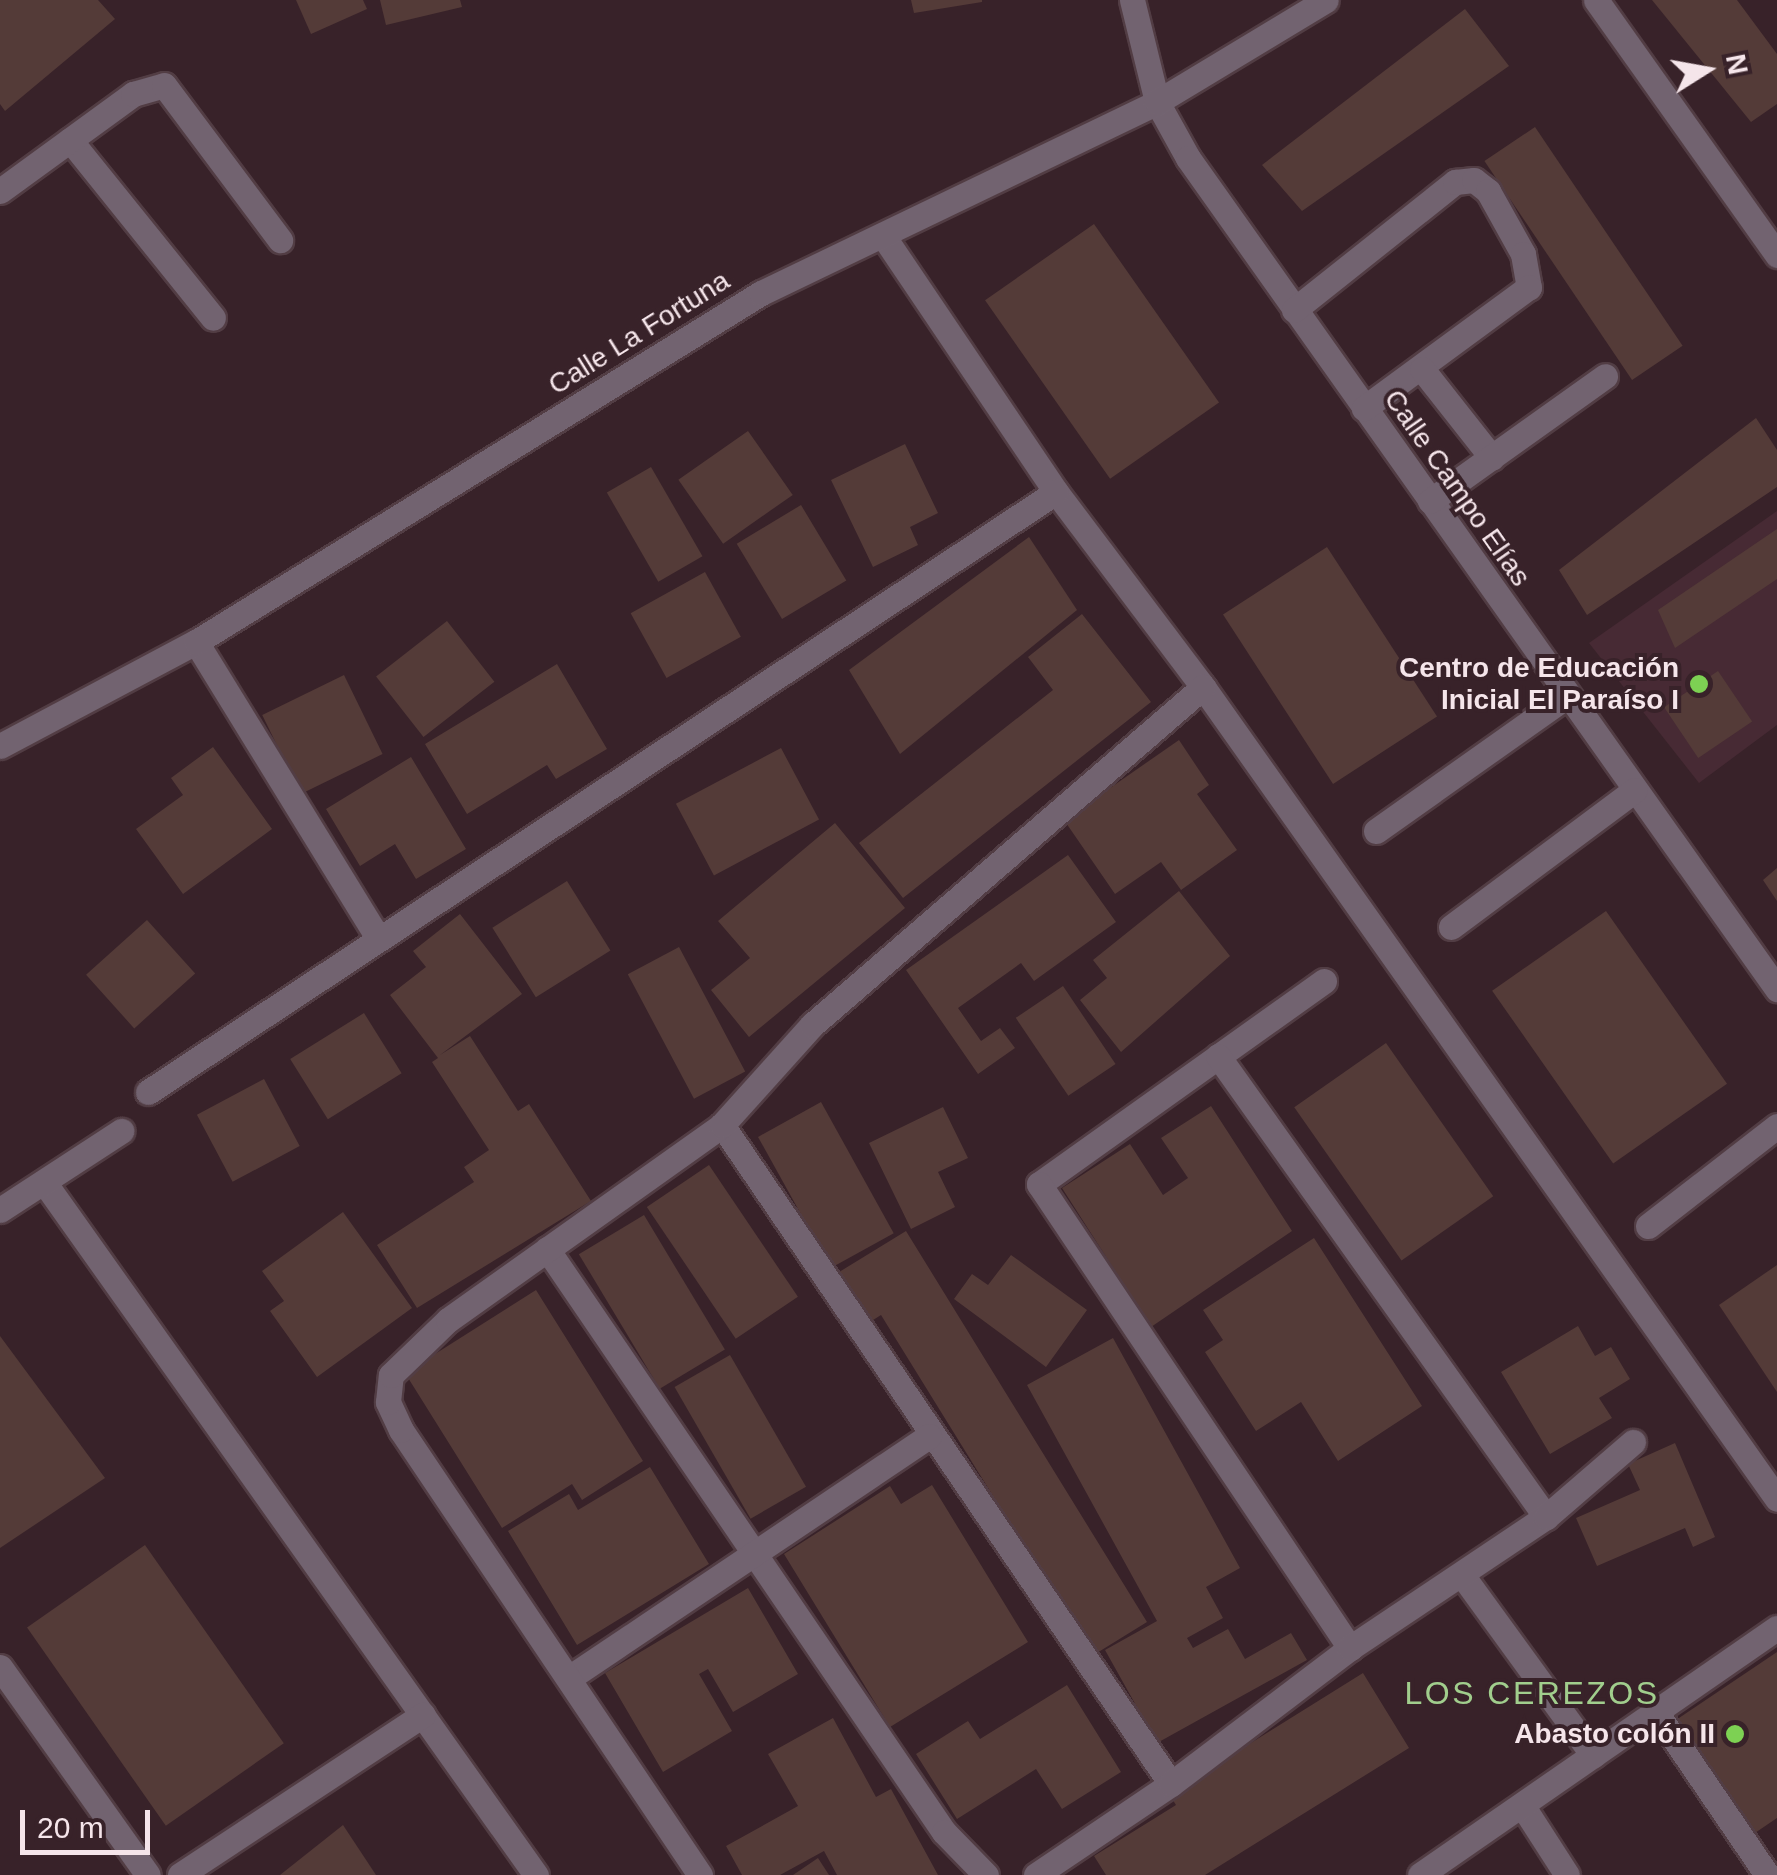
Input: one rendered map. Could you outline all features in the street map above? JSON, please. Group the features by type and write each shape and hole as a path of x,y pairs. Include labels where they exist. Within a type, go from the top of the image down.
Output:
{"street":[{"name":"Calle Campo Elías","path":"1132,0 1157,102 1294,310 1777,989"},
{"name":"Calle La Fortuna","path":"0,746 196,642 761,293 1157,102 1326,0"},
{"path":"1596,0 1777,255"},
{"path":"0,190 133,94 164,86 280,240"},
{"path":"70,140 212,318"},
{"path":"1294,310 1455,182 1474,180 1488,191 1523,254 1529,287 1364,408"},
{"path":"884,237 1056,492 1203,688 1777,1499"},
{"path":"1422,368 1492,458"},
{"path":"1430,501 1605,376"},
{"path":"148,1092 377,936 1056,492"},
{"path":"196,642 377,936"},
{"path":"700,1875 388,1402 391,1375 448,1320 722,1125 812,1025 1203,688"},
{"path":"1376,832 1568,696"},
{"path":"1451,927 1635,790"},
{"path":"1324,982 1040,1184 1350,1648"},
{"path":"1218,1056 1546,1517"},
{"path":"722,1125 929,1436 1172,1784"},
{"path":"1648,1226 1777,1126"},
{"path":"0,1210 121,1131"},
{"path":"44,1182 536,1875"},
{"path":"546,1249 944,1832 986,1875"},
{"path":"569,1678 929,1436"},
{"path":"1036,1875 1172,1784 1350,1648 1546,1517 1632,1442"},
{"path":"1462,1575 1593,1755"},
{"path":"1420,1875 1777,1628"},
{"path":"0,1666 148,1875"},
{"path":"1656,1712 1766,1875"},
{"path":"180,1875 423,1714"},
{"path":"1522,1805 1568,1875"}],"shaded area":[{"name":"Centro de Educación Inicial El Paraíso I","path":"1777,511 1777,725 1699,783 1589,643"}],"building":[{"path":"0,0 98,0 115,19 5,111 0,104"},
{"path":"296,0 363,0 367,9 311,34"},
{"path":"380,0 460,0 462,7 386,25"},
{"path":"911,0 982,0 982,2 914,13"},
{"path":"1652,0 1737,0 1777,54 1777,104 1751,122"},
{"path":"1465,9 1509,66 1302,211 1262,165"},
{"path":"1535,127 1683,346 1632,380 1484,161"},
{"path":"1094,224 1219,403 1110,479 985,300"},
{"path":"1756,418 1777,450 1777,487 1587,615 1559,570"},
{"path":"748,431 793,495 723,544 678,480"},
{"path":"905,444 938,513 910,527 918,545 873,567 831,480"},
{"path":"651,467 702,556 658,582 607,493"},
{"path":"801,505 846,580 782,619 737,544"},
{"path":"1777,529 1777,579 1675,648 1658,610"},
{"path":"1029,537 1077,610 900,754 849,670"},
{"path":"1327,547 1437,716 1333,784 1223,615"},
{"path":"705,572 741,637 667,678 631,613"},
{"path":"1082,614 1151,702 903,898 859,843 1053,690 1028,657"},
{"path":"447,621 494,682 423,737 376,676"},
{"path":"557,664 607,749 556,779 547,765 467,814 425,744"},
{"path":"1718,671 1752,722 1698,758 1664,707"},
{"path":"344,675 383,754 301,794 262,715"},
{"path":"1179,740 1209,785 1197,794 1237,850 1181,890 1161,862 1115,894 1064,820"},
{"path":"213,747 272,829 183,894 136,829 183,795 171,778"},
{"path":"781,748 819,820 714,875 676,804"},
{"path":"411,757 466,849 416,879 395,844 360,866 326,809"},
{"path":"835,823 905,908 749,1037 711,990 750,958 718,921"},
{"path":"1068,855 1116,922 1034,981 1021,963 958,1008 981,1041 1000,1028 1015,1048 978,1074 906,970"},
{"path":"1777,868 1777,901 1763,880"},
{"path":"567,881 610,951 536,997 492,928"},
{"path":"1179,891 1230,956 1121,1052 1080,1000 1107,978 1093,960"},
{"path":"1606,911 1727,1084 1613,1164 1492,991"},
{"path":"460,914 522,994 440,1055 470,1036 518,1111 529,1104 591,1201 417,1308 377,1245 474,1182 464,1167 489,1150 432,1062 438,1058 390,995 426,967 413,951"},
{"path":"147,920 195,974 134,1028 86,975"},
{"path":"679,947 745,1071 694,1099 628,974"},
{"path":"1063,986 1116,1064 1068,1096 1016,1018"},
{"path":"364,1013 402,1073 328,1119 290,1059"},
{"path":"1386,1043 1493,1196 1402,1260 1294,1107"},
{"path":"264,1079 300,1146 233,1182 197,1115"},
{"path":"821,1102 894,1233 831,1268 758,1137"},
{"path":"1211,1106 1292,1231 1151,1327 1062,1188 1130,1144 1163,1195 1188,1178 1161,1138"},
{"path":"943,1107 968,1158 938,1172 955,1207 911,1229 869,1143"},
{"path":"709,1165 798,1297 736,1339 647,1207"},
{"path":"343,1212 412,1308 317,1377 270,1311 284,1301 262,1271"},
{"path":"644,1215 725,1350 660,1389 579,1254"},
{"path":"906,1231 1147,1622 1092,1656 881,1315 862,1327 831,1277"},
{"path":"1314,1238 1422,1406 1338,1461 1301,1402 1256,1431 1205,1352 1223,1340 1203,1310"},
{"path":"1011,1255 1087,1310 1046,1367 954,1299 972,1274 988,1285"},
{"path":"1777,1265 1777,1392 1719,1305"},
{"path":"536,1290 643,1461 582,1500 572,1484 502,1528 405,1373"},
{"path":"1578,1326 1595,1356 1611,1347 1630,1379 1599,1398 1612,1418 1550,1454 1501,1372"},
{"path":"0,1336 105,1478 0,1548"},
{"path":"1113,1338 1240,1568 1206,1587 1223,1618 1187,1638 1193,1648 1228,1629 1245,1659 1291,1633 1307,1660 1157,1743 1105,1650 1157,1621 1027,1385"},
{"path":"730,1355 806,1487 751,1519 675,1387"},
{"path":"1675,1443 1715,1537 1693,1547 1685,1528 1597,1566 1576,1518 1640,1490 1628,1464"},
{"path":"650,1467 709,1564 577,1645 508,1531 569,1494 578,1510"},
{"path":"932,1485 1028,1642 890,1727 784,1554 890,1486 901,1504"},
{"path":"145,1545 284,1743 166,1826 27,1628"},
{"path":"748,1588 798,1674 733,1712 708,1669 699,1674 732,1731 663,1772 605,1673"},
{"path":"1777,1652 1777,1818 1752,1835 1676,1720"},
{"path":"1363,1673 1409,1748 1205,1875 1106,1875 1094,1856 1176,1805 1169,1794"},
{"path":"1067,1685 1121,1772 1062,1809 1036,1769 957,1819 916,1754 968,1721 980,1739"},
{"path":"833,1718 876,1797 891,1789 938,1875 837,1875 824,1851 780,1875 742,1875 726,1846 798,1806 768,1754"},
{"path":"343,1825 376,1875 280,1875"},
{"path":"818,1858 829,1875 793,1875"}],"place":[{"name":"Centro de Educación Inicial El Paraíso I","path":"1699,684"},
{"name":"Abasto colón II","path":"1735,1734"}],"district":[{"name":"LOS CEREZOS","path":"1532,1693"}]}
